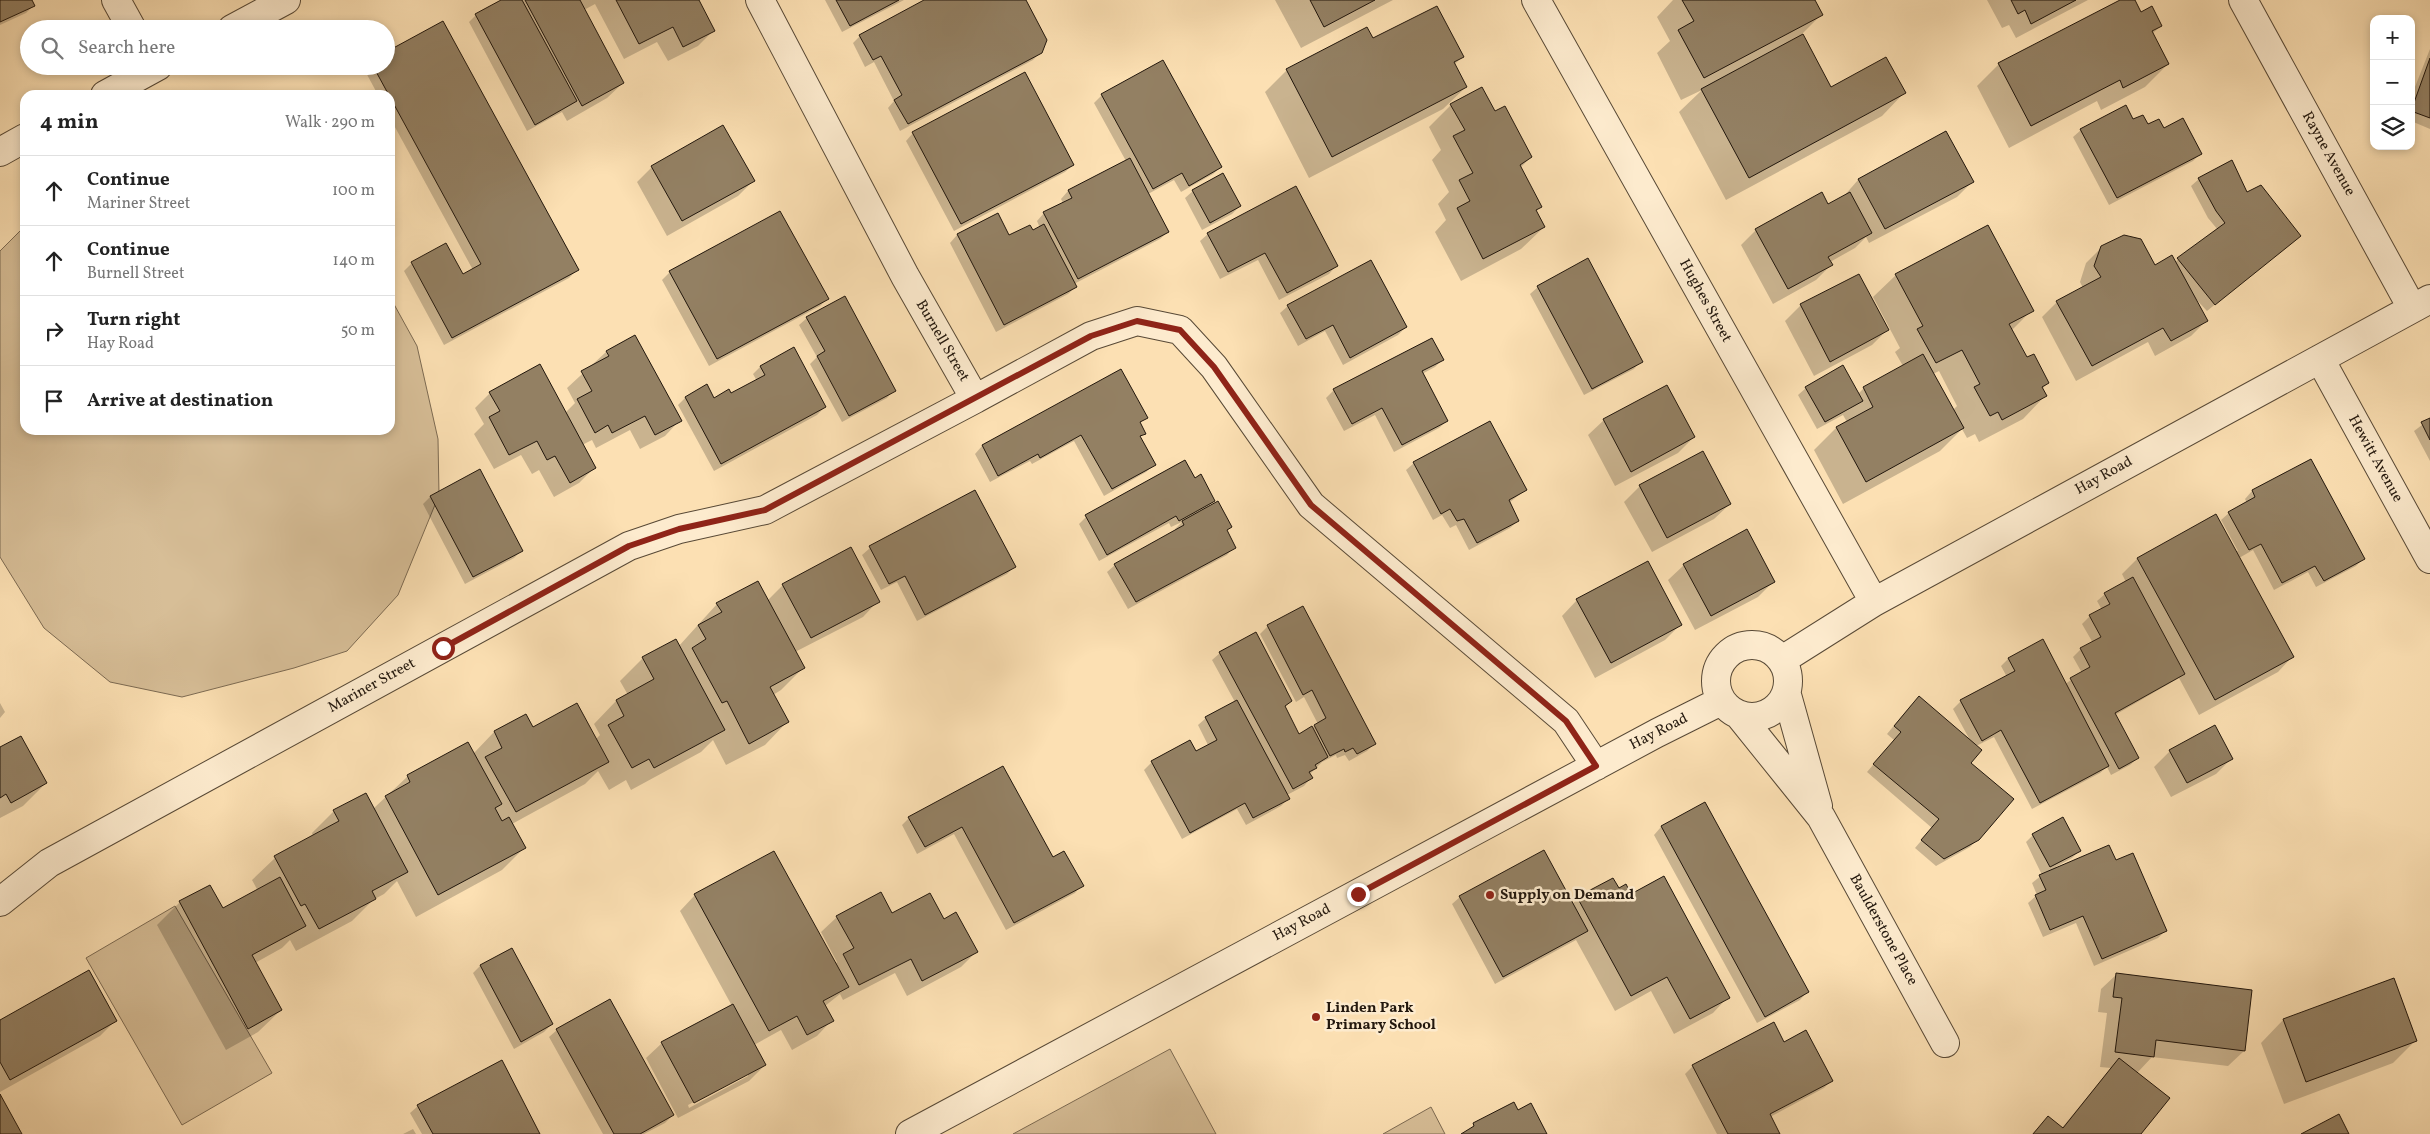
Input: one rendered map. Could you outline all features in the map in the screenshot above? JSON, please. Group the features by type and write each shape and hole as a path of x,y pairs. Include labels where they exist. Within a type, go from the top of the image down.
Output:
{"street":[{"path":"116,0 127,20"},
{"path":"249,20 286,0"},
{"name":"Burnell Street","path":"760,0 905,276 975,399 1091,336 1137,321 1180,330 1214,367 1311,505 1566,721 1596,766"},
{"name":"Hughes Street","path":"1536,0 1874,602"},
{"name":"Rayne Avenue","path":"2243,0 2421,304"},
{"path":"114,90 141,75"},
{"path":"0,152 20,141"},
{"name":"Hay Road","path":"1782,660 1874,602 2421,304"},
{"name":"Hewitt Avenue","path":"2320,358 2430,559"},
{"name":"Mariner Street","path":"0,902 48,863 629,546 679,529 765,510 975,399"},
{"path":"1750,645 1762,646 1782,660 1788,671 1787,695 1771,713 1760,717 1730,708 1717,689 1716,677 1720,665 1727,655 1737,648 1750,645"},
{"name":"Baulderstone Place","path":"1787,695 1822,817"},
{"name":"Hay Road","path":"910,1134 1596,766 1730,708"},
{"name":"Baulderstone Place","path":"1730,708 1822,817 1945,1043"}],"shaded area":[{"path":"20,231 20,435 395,435 395,306 417,346 438,439 439,495 398,595 347,651 294,668 182,697 110,682 44,628 0,557 0,251"},
{"path":"175,906 272,1073 182,1125 86,958"},
{"path":"1170,1049 1216,1134 1013,1134"},
{"path":"1431,1107 1445,1134 1383,1134"}],"building":[{"path":"0,0 32,0 35,6 0,22"},
{"path":"501,0 522,0 577,101 535,125 475,14"},
{"path":"525,0 580,0 624,83 582,106"},
{"path":"616,0 699,0 715,31 683,47 673,27 639,44"},
{"path":"836,0 899,0 850,26"},
{"path":"924,0 1026,0 1047,40 1042,53 908,124 894,100 902,95 881,56 873,60 859,35"},
{"path":"1310,0 1375,0 1324,27"},
{"path":"1682,0 1815,0 1823,15 1704,78 1678,30 1694,21"},
{"path":"2011,0 2076,0 2031,24 2025,10 2018,14"},
{"path":"2120,0 2135,0 2141,12 2152,6 2162,26 2152,31 2169,64 2123,88 2120,80 2031,126 1998,63"},
{"path":"1437,6 1464,57 1454,62 1467,87 1332,157 1286,69 1367,27 1373,38"},
{"path":"443,21 579,270 452,338 411,262 446,243 463,274 481,264 395,106 395,90 386,90 378,75 395,75 395,47"},
{"path":"1803,34 1831,87 1886,57 1906,93 1749,178 1701,89"},
{"path":"2430,58 2430,118 2415,112 2415,100"},
{"path":"1163,60 1222,167 1189,186 1182,173 1153,189 1101,94"},
{"path":"1025,72 1074,165 961,224 912,132"},
{"path":"1482,87 1495,111 1505,106 1532,157 1520,165 1542,207 1536,210 1545,227 1483,259 1457,208 1470,201 1459,180 1473,173 1453,136 1465,130 1450,104"},
{"path":"2126,105 2133,119 2143,115 2148,124 2159,119 2164,128 2183,118 2202,154 2117,198 2080,129"},
{"path":"723,125 755,181 682,221 651,166"},
{"path":"1946,131 1974,182 1885,229 1858,179"},
{"path":"1130,158 1169,232 1078,279 1043,212 1072,198 1068,190"},
{"path":"2232,160 2247,192 2261,185 2301,236 2215,305 2177,258 2225,223 2216,211 2198,178"},
{"path":"1223,173 1241,206 1210,223 1192,190"},
{"path":"1296,186 1338,266 1287,293 1265,253 1228,272 1207,233"},
{"path":"1822,192 1828,204 1850,192 1872,233 1828,257 1833,265 1788,289 1755,229"},
{"path":"780,211 829,299 717,359 669,271"},
{"path":"998,213 1009,235 1030,225 1033,230 1044,224 1077,287 1004,325 957,234"},
{"path":"1988,225 2034,311 2009,324 2027,357 2034,354 2049,383 2042,387 2047,396 2002,420 1998,412 1990,416 1974,387 1980,384 1962,350 1936,363 1917,329 1923,326 1895,274"},
{"path":"2124,235 2141,239 2155,265 2172,255 2208,321 2171,341 2163,328 2092,366 2056,301 2101,277 2094,266 2101,246"},
{"path":"1588,258 1643,362 1592,389 1537,286"},
{"path":"1371,260 1407,327 1350,358 1333,325 1306,339 1287,305"},
{"path":"1859,274 1889,330 1830,362 1800,304"},
{"path":"845,296 896,391 849,416 817,356 825,351 806,317"},
{"path":"635,335 682,421 655,435 645,416 612,433 608,425 595,433 577,399 592,391 581,371 609,356 606,351"},
{"path":"1432,338 1444,360 1422,371 1448,421 1402,445 1382,408 1352,424 1333,389"},
{"path":"794,347 826,407 721,464 685,397 707,384 714,398 729,389 731,393 765,375 760,366"},
{"path":"1923,354 1964,428 1866,482 1836,427 1873,407 1863,387"},
{"path":"540,364 596,468 570,483 555,456 547,460 537,441 509,455 489,417 500,411 489,392"},
{"path":"1843,365 1863,401 1825,422 1805,387"},
{"path":"1121,369 1148,418 1140,422 1146,434 1140,436 1156,465 1112,489 1081,435 1040,458 1038,454 998,476 982,445"},
{"path":"1667,385 1695,437 1631,472 1603,419"},
{"path":"2430,418 2430,440 2421,422"},
{"path":"1490,421 1527,490 1509,500 1519,521 1477,543 1464,519 1457,521 1450,509 1441,514 1413,462"},
{"path":"1703,451 1731,504 1667,538 1639,485"},
{"path":"2311,459 2365,559 2324,581 2315,566 2282,583 2261,544 2249,550 2228,512 2255,497 2252,490"},
{"path":"1185,460 1195,478 1201,474 1215,501 1179,521 1176,516 1107,555 1085,515"},
{"path":"480,469 523,551 473,577 430,496"},
{"path":"975,490 1016,567 925,615 905,576 889,584 869,546"},
{"path":"1218,501 1232,527 1227,530 1236,548 1136,602 1114,564 1184,525 1182,521"},
{"path":"2216,514 2294,657 2215,700 2137,558"},
{"path":"1747,529 1775,582 1711,616 1683,564"},
{"path":"851,547 880,602 811,638 782,584"},
{"path":"1648,561 1682,625 1611,663 1576,599"},
{"path":"2133,577 2185,674 2115,713 2139,758 2119,769 2070,678 2090,667 2080,648 2101,637 2089,615 2110,604 2104,593"},
{"path":"758,581 805,668 770,687 789,722 749,744 727,701 722,703 692,648 706,639 698,625 722,612 716,603"},
{"path":"1303,606 1376,744 1357,754 1353,748 1345,752 1344,749 1330,756 1314,725 1326,718 1312,690 1303,695 1267,625"},
{"path":"1256,632 1292,701 1285,706 1299,734 1312,726 1328,757 1315,765 1317,768 1309,772 1313,778 1293,789 1219,652"},
{"path":"676,639 725,730 654,768 649,759 632,768 608,725 624,716 616,700 654,679 642,657"},
{"path":"2043,639 2109,766 2040,803 2001,730 1982,741 1960,700 2015,671 2008,658"},
{"path":"1919,696 1982,750 1971,763 2014,799 1979,840 1944,859 1921,840 1939,819 1873,764 1901,732 1894,726"},
{"path":"1237,700 1290,799 1253,818 1245,803 1190,833 1151,761 1190,740 1196,751 1217,740 1205,717"},
{"path":"577,703 609,762 516,812 485,757 502,748 494,731 526,714 533,727"},
{"path":"2215,725 2233,759 2187,783 2169,750"},
{"path":"21,736 47,783 11,803 6,794 0,798 0,747"},
{"path":"468,742 502,804 495,808 502,821 509,817 526,848 438,895 385,796 410,782 407,775"},
{"path":"1003,766 1053,857 1064,851 1084,886 1014,923 962,827 925,847 908,817"},
{"path":"366,793 408,872 372,891 376,899 319,929 305,904 301,906 274,856 339,821 333,810"},
{"path":"1705,802 1809,992 1765,1017 1661,826"},
{"path":"2063,817 2081,851 2050,867 2032,834"},
{"path":"2109,845 2116,860 2133,853 2167,931 2102,959 2083,916 2050,930 2035,895 2046,890 2039,875"},
{"path":"1544,850 1588,931 1503,977 1459,896"},
{"path":"774,851 849,987 823,1001 834,1021 807,1035 797,1016 769,1031 694,894"},
{"path":"1664,876 1730,998 1690,1019 1667,977 1631,996 1577,897 1613,878 1619,888 1626,884 1631,894"},
{"path":"280,877 306,926 252,955 282,1010 248,1029 179,901 210,885 223,908"},
{"path":"881,892 892,913 930,893 944,919 956,912 978,952 922,981 911,959 859,985 843,954 854,948 836,916"},
{"path":"512,948 553,1024 521,1042 480,965"},
{"path":"89,970 117,1021 10,1080 0,1062 0,1020"},
{"path":"2116,973 2252,990 2245,1051 2156,1040 2154,1057 2115,1052 2122,998 2113,997"},
{"path":"2394,978 2417,1041 2306,1082 2283,1019"},
{"path":"610,999 674,1115 640,1134 614,1134 556,1029"},
{"path":"733,1004 766,1065 694,1103 661,1042"},
{"path":"1774,1022 1784,1042 1806,1030 1833,1081 1770,1114 1780,1134 1728,1134 1692,1065"},
{"path":"2119,1058 2170,1098 2141,1134 2033,1134 2048,1116 2063,1128"},
{"path":"502,1060 540,1134 433,1134 417,1105"},
{"path":"0,1094 22,1134 0,1134"},
{"path":"1514,1102 1518,1110 1531,1103 1547,1134 1461,1134 1474,1126 1473,1123"},
{"path":"2339,1114 2349,1134 2301,1134"}],"place":[{"name":"Supply on Demand","path":"1490,895"},
{"name":"Linden Park Primary School","path":"1316,1017"}],"route":[{"path":"443,648 629,546 679,529 765,510 1091,336 1137,321 1180,330 1214,367 1311,505 1566,721 1596,766 1358,894"}]}
